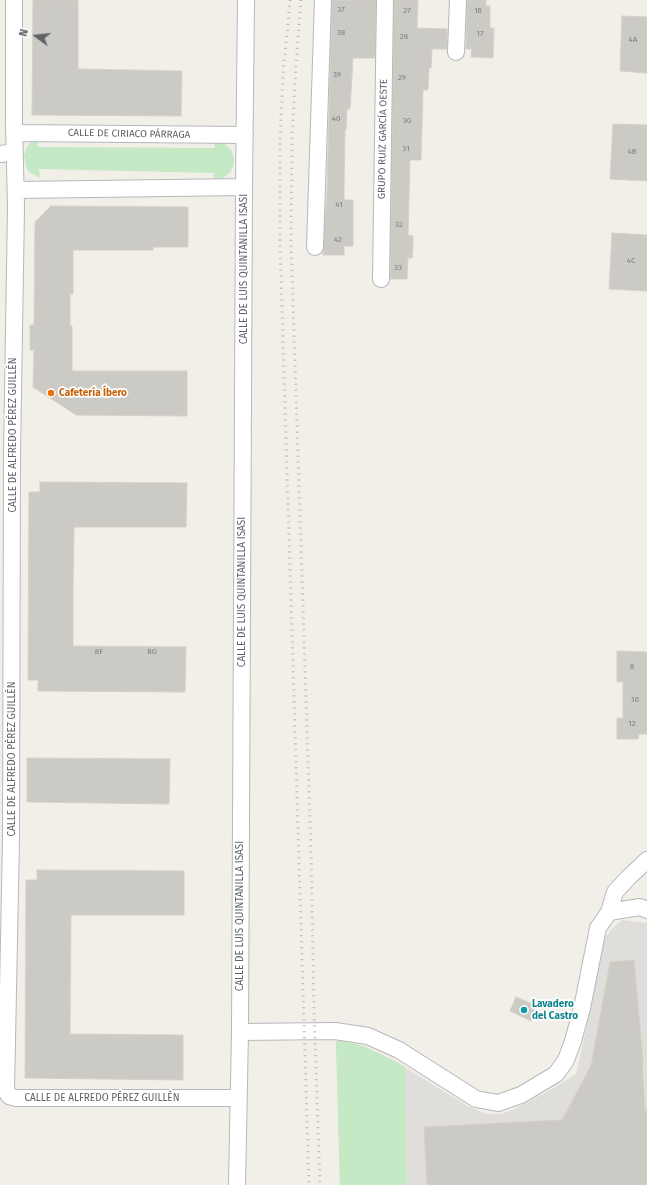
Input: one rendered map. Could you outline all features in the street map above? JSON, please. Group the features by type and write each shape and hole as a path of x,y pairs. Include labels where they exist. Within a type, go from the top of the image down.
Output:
{"street":[{"path":"14,0 14,133 7,153 10,181 244,187"},
{"name":"CALLE DE LUIS QUINTANILLA ISASI","path":"237,1185 240,1032 246,0"},
{"path":"315,247 323,0"},
{"name":"GRUPO RUIZ GARCÍA OESTE","path":"382,279 385,0"},
{"path":"456,52 458,0"},
{"name":"CALLE DE CIRIACO PÁRRAGA","path":"14,133 245,136"},
{"name":"CALLE DE ALFREDO PÉREZ GUILLÉN","path":"10,181 12,455 11,832 6,1091 9,1096 16,1098 239,1098"},
{"path":"240,1032 335,1031 368,1036 400,1050 476,1099 498,1103 521,1095 556,1074 566,1060 574,1042 598,928 609,912 614,892 647,860"},
{"path":"609,912 643,908"}],"shaded area":[{"path":"622,920 647,923 647,1185 340,1185 336,1041 345,1041 393,1060 466,1105 486,1114 501,1114 517,1108 576,1074 603,940"}],"green space":[{"path":"37,140 38,147 215,148 214,141 225,144 231,150 234,158 234,164 230,173 221,179 214,179 214,173 39,169 40,178 27,170 24,156 30,143"},
{"path":"336,1041 345,1041 366,1047 405,1067 407,1185 340,1185"}],"building":[{"path":"33,0 78,0 78,69 182,71 181,116 32,115"},
{"path":"332,0 376,0 375,58 353,58 350,109 347,109 345,130 344,200 353,200 353,246 344,246 344,255 323,255 327,190"},
{"path":"394,0 418,0 417,28 447,29 447,49 432,49 428,90 423,90 421,160 410,160 408,235 413,236 413,247 412,258 408,258 407,279 390,279"},
{"path":"467,0 486,0 486,6 490,6 490,28 494,28 493,58 471,57 472,49 466,49"},
{"path":"622,16 647,17 647,73 620,71"},
{"path":"613,124 647,125 647,181 610,179"},
{"path":"51,206 188,207 188,247 153,247 153,250 73,250 73,294 70,294 72,371 187,371 187,416 76,415 33,387 34,350 30,350 30,325 34,325 35,222"},
{"path":"612,233 647,235 647,291 609,289"},
{"path":"40,482 187,483 186,527 74,527 73,592 73,646 186,647 185,692 38,691 38,680 28,680 29,492 40,492"},
{"path":"617,651 647,652 647,734 639,734 638,739 617,739 617,718 623,718 623,682 617,682"},
{"path":"27,758 170,759 169,804 27,802"},
{"path":"37,870 184,871 184,915 71,915 70,1034 183,1035 183,1080 25,1078 26,880 37,880"},
{"path":"634,960 643,1061 645,1111 647,1110 647,1185 427,1185 424,1127 562,1120 591,1066 610,962"},
{"name":"Lavadero del Castro","path":"516,997 537,1006 531,1021 510,1011"}],"railway":[{"path":"290,0 283,75 280,141 280,244 309,1185"},
{"path":"301,0 292,140 291,243 311,850 314,1011 320,1185"}],"place":[{"name":"Cafetería Íbero","path":"51,393"},
{"name":"Lavadero del Castro","path":"524,1010"}]}
